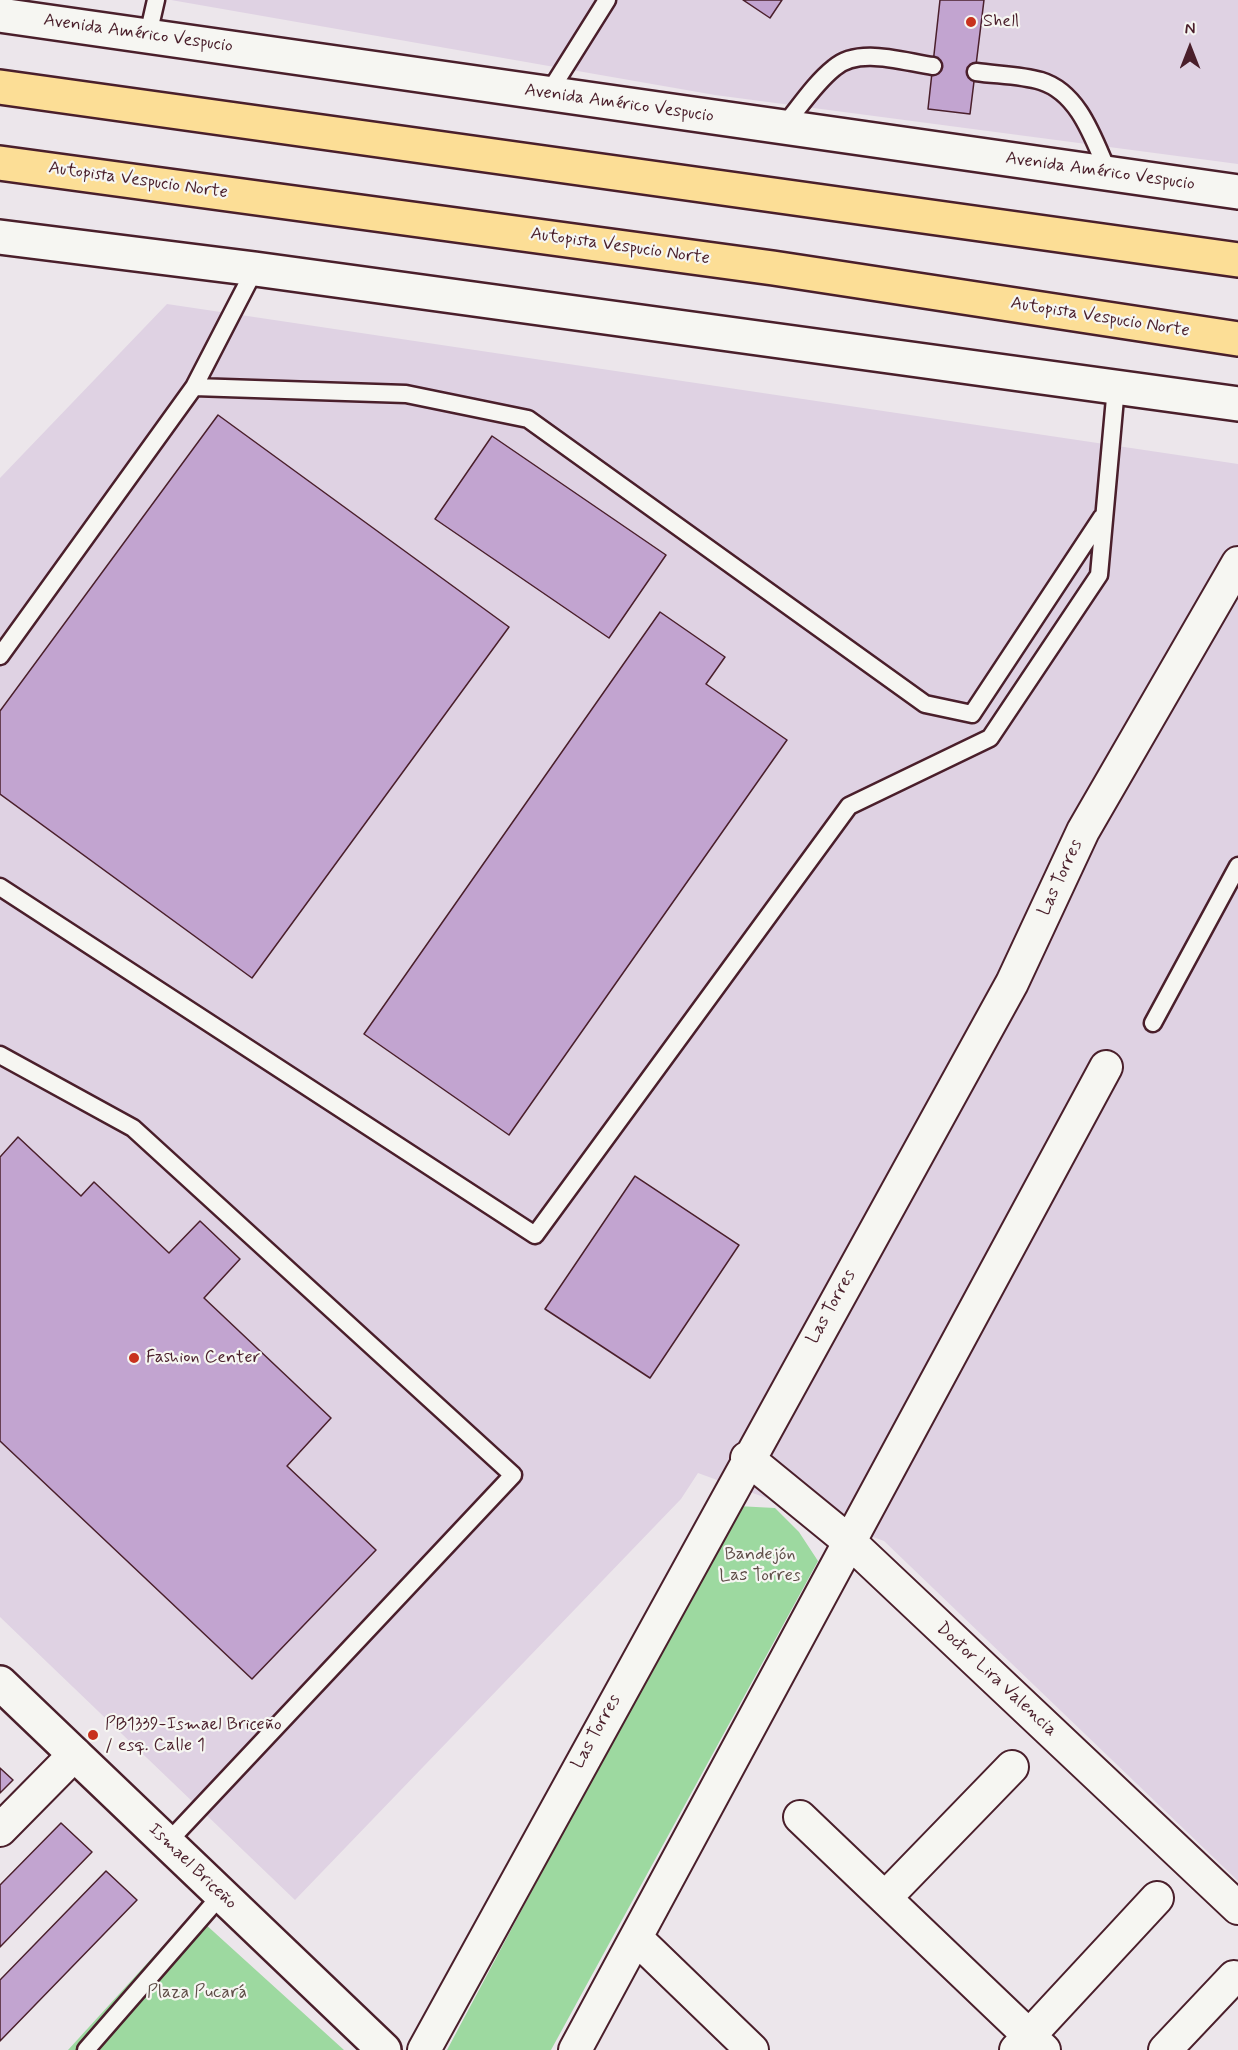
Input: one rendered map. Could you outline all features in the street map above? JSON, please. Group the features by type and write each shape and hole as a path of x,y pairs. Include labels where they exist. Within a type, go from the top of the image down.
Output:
{"highway":[{"path":"0,87 1238,260"},
{"name":"Autopista Vespucio Norte","path":"0,162 772,268 1238,339"}],"main road":[{"name":"Avenida Américo Vespucio","path":"0,15 1238,192"},
{"path":"0,237 255,269 1238,404"},
{"name":"Ismael Briceño","path":"0,1683 384,2050"}],"street":[{"name":"Las Torres","path":"424,2050 747,1458 1012,983 1083,831 1238,563"},
{"path":"575,2050 851,1544 1106,1067"},
{"name":"Doctor Lira Valencia","path":"747,1458 851,1544 1238,1908"},
{"path":"0,1830 75,1754"},
{"path":"885,1898 1012,1767"},
{"path":"800,1817 885,1898 1030,2045 1157,1898"},
{"path":"636,1938 752,2050"},
{"path":"1165,2050 1234,1977"}],"lane":[{"path":"148,35 156,0"},
{"path":"548,94 607,0"},
{"path":"782,128 835,66 843,62 867,57 933,66"},
{"path":"976,72 1041,81 1062,93 1078,110 1109,174"},
{"path":"0,656 194,387 255,269"},
{"path":"194,387 406,394 528,419 925,704 972,714 1104,514"},
{"path":"0,887 536,1235 849,806 990,738 1099,575 1116,387"},
{"path":"1152,1023 1238,866"},
{"path":"0,1055 133,1128 513,1475 167,1843"},
{"path":"86,2050 222,1894"}],"shaded area":[{"path":"171,0 1238,0 1238,164 715,95"},
{"path":"167,304 1238,464 1238,1881 884,1541 698,1473 681,1499 295,1900 0,1617 0,478"}],"green space":[{"name":"Bandejón Las Torres","path":"737,1506 775,1508 799,1532 818,1561 551,2050 447,2050"},
{"name":"Plaza Pucará","path":"193,1913 344,2050 68,2050"}],"building":[{"path":"743,0 782,0 770,18"},
{"path":"940,0 984,0 970,114 928,109"},
{"path":"218,415 509,627 252,978 0,794 0,711"},
{"path":"492,436 666,555 609,638 435,519"},
{"path":"660,612 725,657 706,684 787,740 509,1135 364,1034"},
{"name":"Fashion Center","path":"18,1137 81,1196 94,1182 169,1253 200,1221 240,1259 204,1298 331,1418 287,1466 376,1550 252,1679 0,1441 0,1157"},
{"path":"635,1176 739,1245 650,1378 545,1309"},
{"path":"0,1768 13,1780 0,1793"},
{"path":"61,1823 92,1852 0,1947 0,1885"},
{"path":"106,1871 137,1900 0,2041 0,1980"}],"place":[{"name":"Shell","path":"971,22"},
{"name":"Fashion Center","path":"134,1358"},
{"name":"PB1339-Ismael Briceño / esq. Calle 1","path":"93,1735"}]}
